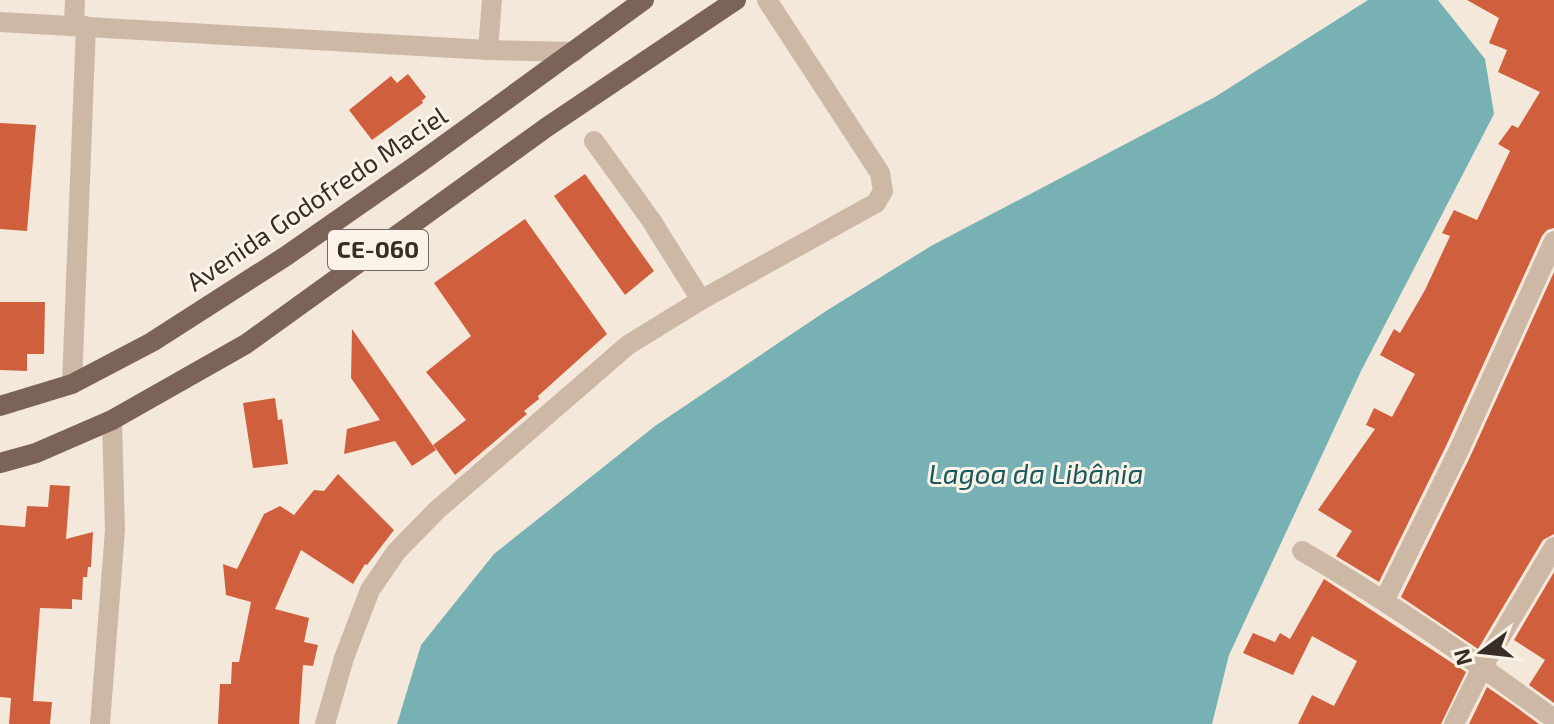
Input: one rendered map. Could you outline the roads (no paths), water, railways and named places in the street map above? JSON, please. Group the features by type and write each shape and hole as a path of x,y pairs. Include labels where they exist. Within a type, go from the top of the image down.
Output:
{"main road":[{"name":"Avenida Godofredo Maciel","path":"0,406 72,384 152,342 286,256 644,0"},
{"name":"CE-060","path":"0,463 36,453 112,420 246,344 547,127 736,0"}],"street":[{"path":"72,384 80,25 75,0"},
{"path":"488,50 492,0"},
{"path":"325,724 344,658 370,590 396,552 437,510 628,345 701,300 876,203 883,191 880,173 767,0"},
{"path":"0,22 488,50 574,52"},
{"path":"594,141 651,220 701,300"},
{"path":"1385,599 1458,452 1554,241"},
{"path":"100,724 115,530 112,420"},
{"path":"1454,724 1483,666 1554,547"},
{"path":"1302,551 1385,599 1554,719"}],"water":[{"name":"Lagoa da Libânia","path":"1368,0 1438,0 1485,59 1494,114 1361,371 1229,655 1212,724 397,724 421,645 494,554 655,426 826,311 931,246 1215,97"}]}
